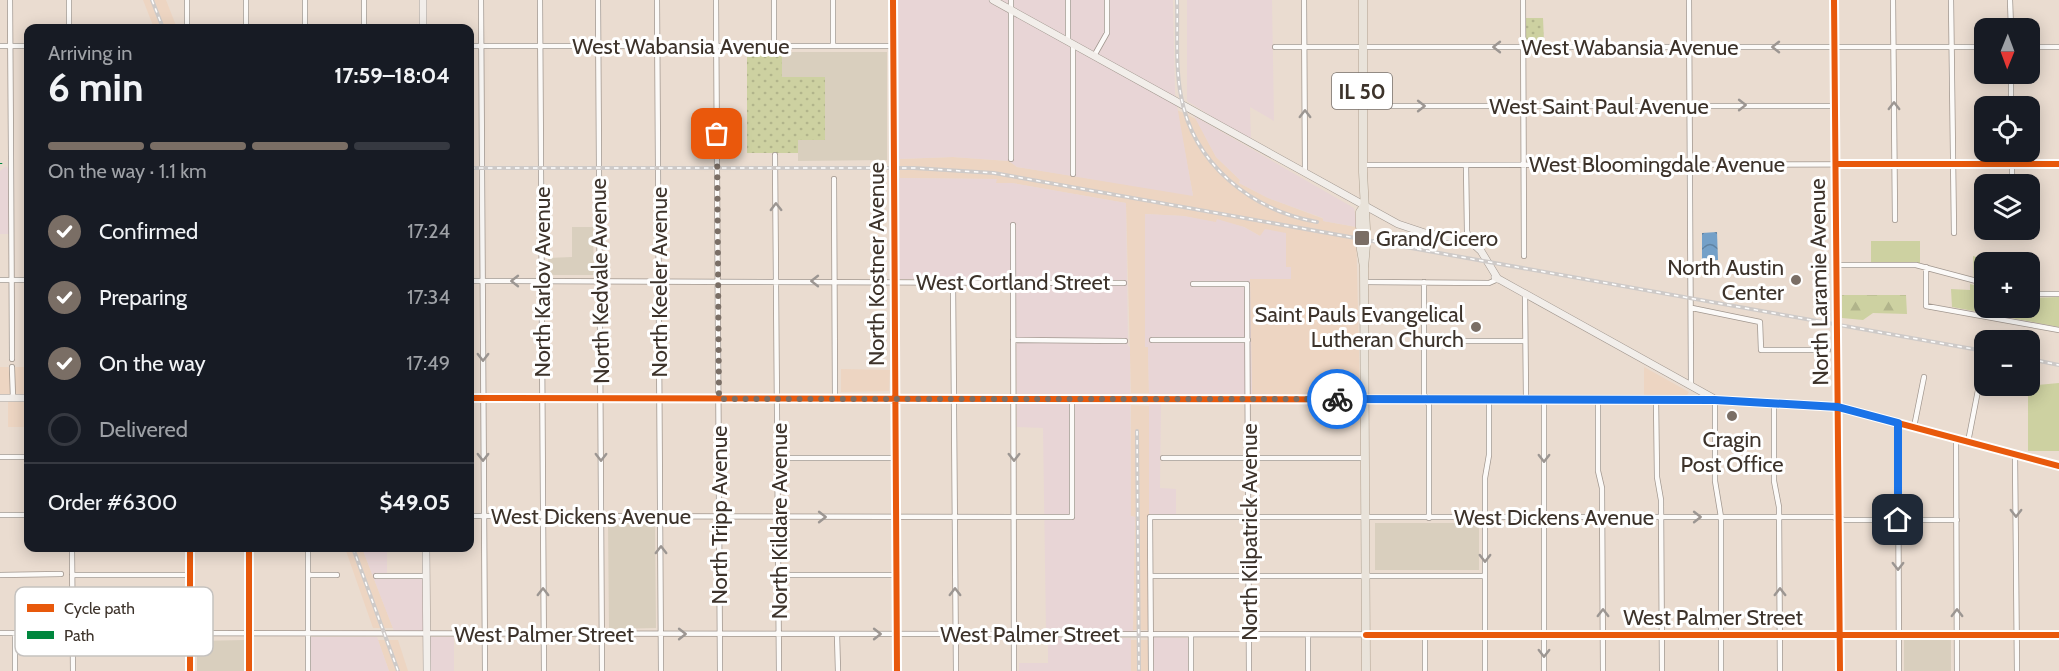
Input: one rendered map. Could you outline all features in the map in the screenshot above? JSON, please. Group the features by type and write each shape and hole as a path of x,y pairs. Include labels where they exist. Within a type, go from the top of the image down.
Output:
{"main road":[{"path":"423,0 423,24"},
{"path":"993,0 1175,101 1187,110 1191,110 1364,206 1415,231 1470,241 1486,268 1498,279 1715,400"},
{"name":"IL 50","path":"1363,0 1364,206 1360,212 1363,228"},
{"path":"1363,244 1366,671"},
{"path":"1688,400 1692,387"},
{"path":"0,398 24,398"},
{"path":"474,398 1715,400 1838,407 2059,466"},
{"path":"426,552 427,671"}],"street":[{"path":"10,0 12,359"},
{"path":"69,0 69,24"},
{"path":"187,0 187,24"},
{"path":"246,0 246,24"},
{"path":"305,0 305,24"},
{"path":"364,0 364,24"},
{"path":"481,0 485,671"},
{"name":"North Karlov Avenue","path":"540,0 544,671"},
{"name":"North Kedvale Avenue","path":"598,0 602,671"},
{"name":"North Keeler Avenue","path":"657,0 661,671"},
{"name":"North Tripp Avenue","path":"717,0 720,671"},
{"path":"774,0 774,46"},
{"path":"833,0 833,46"},
{"name":"North Kostner Avenue","path":"893,0 897,671"},
{"path":"1011,0 1011,159"},
{"path":"1068,0 1073,174"},
{"path":"1094,56 1107,33 1107,0"},
{"path":"1304,0 1305,173"},
{"path":"1523,0 1524,256"},
{"path":"1689,0 1692,387"},
{"name":"North Laramie Avenue","path":"1834,0 1840,671"},
{"path":"1893,0 1895,220"},
{"path":"1952,0 1954,233"},
{"path":"2010,0 2011,18"},
{"path":"0,46 24,46"},
{"name":"West Wabansia Avenue","path":"474,46 893,46"},
{"name":"West Wabansia Avenue","path":"1275,47 1974,47"},
{"path":"2040,47 2059,47"},
{"name":"West Saint Paul Avenue","path":"1362,106 1835,106"},
{"name":"North Kildare Avenue","path":"775,155 779,671"},
{"path":"2012,164 2012,174"},
{"name":"West Bloomingdale Avenue","path":"1363,165 2059,164"},
{"path":"1466,165 1467,231 1470,241"},
{"path":"834,179 835,399"},
{"path":"1013,225 1014,671"},
{"path":"1836,266 1926,267 1974,280"},
{"path":"1926,267 1926,306 2059,330"},
{"path":"1364,282 1489,283 1498,279"},
{"path":"0,280 24,280"},
{"name":"West Cortland Street","path":"474,281 1124,283"},
{"path":"953,282 956,671"},
{"path":"1424,282 1426,399 1429,405 1429,518"},
{"name":"North Kilpatrick Avenue","path":"1193,284 1247,284 1249,671"},
{"path":"1525,294 1526,399"},
{"path":"2040,294 2059,294"},
{"path":"1692,308 1760,322 1761,350 1828,350"},
{"path":"1013,340 1125,341"},
{"path":"1152,340 1248,340"},
{"path":"1424,341 1526,341"},
{"path":"12,367 13,398"},
{"path":"1914,428 1924,377"},
{"path":"1968,442 1977,396"},
{"name":"West Dickens Avenue","path":"474,516 1072,517 1072,399"},
{"path":"1485,671 1485,478 1489,455 1489,399"},
{"path":"1544,399 1544,671"},
{"path":"1598,399 1598,471 1602,488 1603,517 1603,671"},
{"path":"1656,399 1656,464 1661,517 1662,671"},
{"path":"1715,400 1715,481 1721,517 1721,671"},
{"path":"1774,403 1774,482 1779,517 1780,671"},
{"path":"1898,423 1899,671"},
{"path":"1956,439 1958,671"},
{"path":"2016,455 2017,671"},
{"path":"0,457 24,457"},
{"path":"778,458 896,458"},
{"path":"1162,458 1365,458"},
{"path":"0,515 24,515"},
{"name":"West Dickens Avenue","path":"1151,576 1150,517 1779,517 1957,520"},
{"path":"72,552 72,587"},
{"path":"190,552 190,587"},
{"path":"249,552 249,671"},
{"path":"308,552 308,671"},
{"path":"0,574 61,574"},
{"path":"72,575 190,575"},
{"path":"308,575 337,575"},
{"path":"779,575 896,575"},
{"path":"376,576 426,576"},
{"path":"1151,671 1151,576 1485,576"},
{"name":"West Palmer Street","path":"0,633 15,633"},
{"path":"15,633 15,671"},
{"name":"West Palmer Street","path":"213,634 2059,635"},
{"path":"837,634 838,671"},
{"path":"1191,634 1191,671"},
{"path":"1308,635 1308,671"},
{"path":"1425,635 1425,671"}],"shaded area":[{"path":"143,0 166,0 175,24 152,24"},
{"path":"895,0 1173,0 1175,94 1193,196 1017,167 1009,161 953,157 897,159"},
{"path":"1187,0 1272,0 1274,121 1250,107 1251,141 1187,101"},
{"path":"782,52 887,52 887,160 798,161 798,140 825,140 825,77 782,77"},
{"path":"1177,110 1196,119 1216,157 1240,180 1239,183 1268,198 1324,219 1323,221 1356,227 1360,396 1252,396 1250,279 1286,267 1263,234 1260,236 1244,227 1217,220 1216,223 1184,216 1145,214 1145,346 1148,347 1149,393 1131,393 1126,203 1012,183 996,183 996,179 900,178 900,159 953,157 1009,161 1017,167 1193,195"},
{"path":"1194,116 1354,208 1357,227 1323,221 1323,218 1268,198 1239,183 1240,180 1216,157"},
{"path":"6,166 9,171 9,234 0,234 0,171"},
{"path":"897,178 997,179 996,183 1012,183 1126,203 1131,516 1135,517 1133,632 1046,632 1043,428 1017,427 1016,279 898,279"},
{"path":"1145,214 1184,216 1216,222 1217,219 1244,227 1260,236 1265,229 1286,233 1286,267 1291,267 1291,279 1250,279 1252,396 1149,395 1148,347 1145,347"},
{"path":"572,227 593,227 594,275 548,275 548,258 572,257"},
{"path":"0,367 24,367 24,394 0,394"},
{"path":"1644,367 1689,392 1686,397 1644,397"},
{"path":"841,369 890,370 889,391 841,392"},
{"path":"24,401 24,427 8,427 8,402"},
{"path":"1149,403 1161,403 1160,488 1176,489 1176,514 1149,515"},
{"path":"1131,405 1149,406 1149,630 1133,630 1135,517 1131,516"},
{"path":"655,522 656,628 609,629 608,523"},
{"path":"1375,523 1479,523 1479,570 1375,570"},
{"path":"346,552 364,552 393,628 373,628"},
{"path":"364,552 387,552 387,574 424,573 423,631 394,631"},
{"path":"310,637 377,637 389,671 311,671"},
{"path":"430,637 454,637 454,671 430,671"},
{"path":"1149,637 1189,638 1188,671 1149,671"},
{"path":"1048,638 1131,638 1131,671 1019,671 1019,663 1048,663"},
{"path":"244,640 244,671 197,671 197,656 213,656 213,641"},
{"path":"378,640 398,640 408,671 389,671"},
{"path":"1131,640 1149,640 1149,671 1131,671"},
{"path":"1904,640 1951,640 1951,671 1904,671"}],"green space":[{"path":"1526,18 1543,18 1544,41 1526,41"},
{"path":"747,52 782,52 782,77 825,77 825,140 798,140 798,153 747,153"},
{"path":"1871,241 1920,241 1920,263 1871,262"},
{"path":"1970,284 1974,285 1974,311 1952,307 1951,289 1970,290"},
{"path":"1842,295 1906,295 1907,314 1873,313 1863,320 1842,318"},
{"path":"2059,297 2059,327 2011,318 2040,318 2040,298"},
{"path":"2059,383 2059,451 2028,451 2028,396 2040,396 2040,385"}],"water":[{"path":"1717,232 1718,260 1702,261 1702,233"}],"tunnel":[{"path":"1360,227 1360,244"}],"railway":[{"path":"152,0 161,24"},
{"path":"1177,0 1179,84 1188,120 1198,143 1212,163 1248,195 1270,207 1317,222"},
{"path":"474,168 914,168 994,173 1974,349"},
{"path":"2040,361 2059,365"},
{"path":"1137,431 1139,671"},
{"path":"354,552 398,671"}],"cycle path":[{"path":"893,0 897,671"},
{"path":"1834,0 1840,671"},
{"path":"1836,164 2059,164"},
{"path":"474,398 1715,400 1838,407 2059,466"},
{"path":"190,552 190,587"},
{"path":"249,552 249,671"},
{"path":"1366,635 2059,635"},
{"path":"190,656 190,671"}],"way so far":[{"path":"717,134 719,399 1337,399"}],"place":[{"name":"Grand/Cicero","path":"1362,238"},
{"name":"North Austin Center","path":"1796,280"},
{"name":"Saint Pauls Evangelical Lutheran Church","path":"1476,327"},
{"name":"Cragin Post Office","path":"1732,416"}],"route":[{"path":"1337,399 1715,400 1838,407 1898,423 1898,520"}]}
